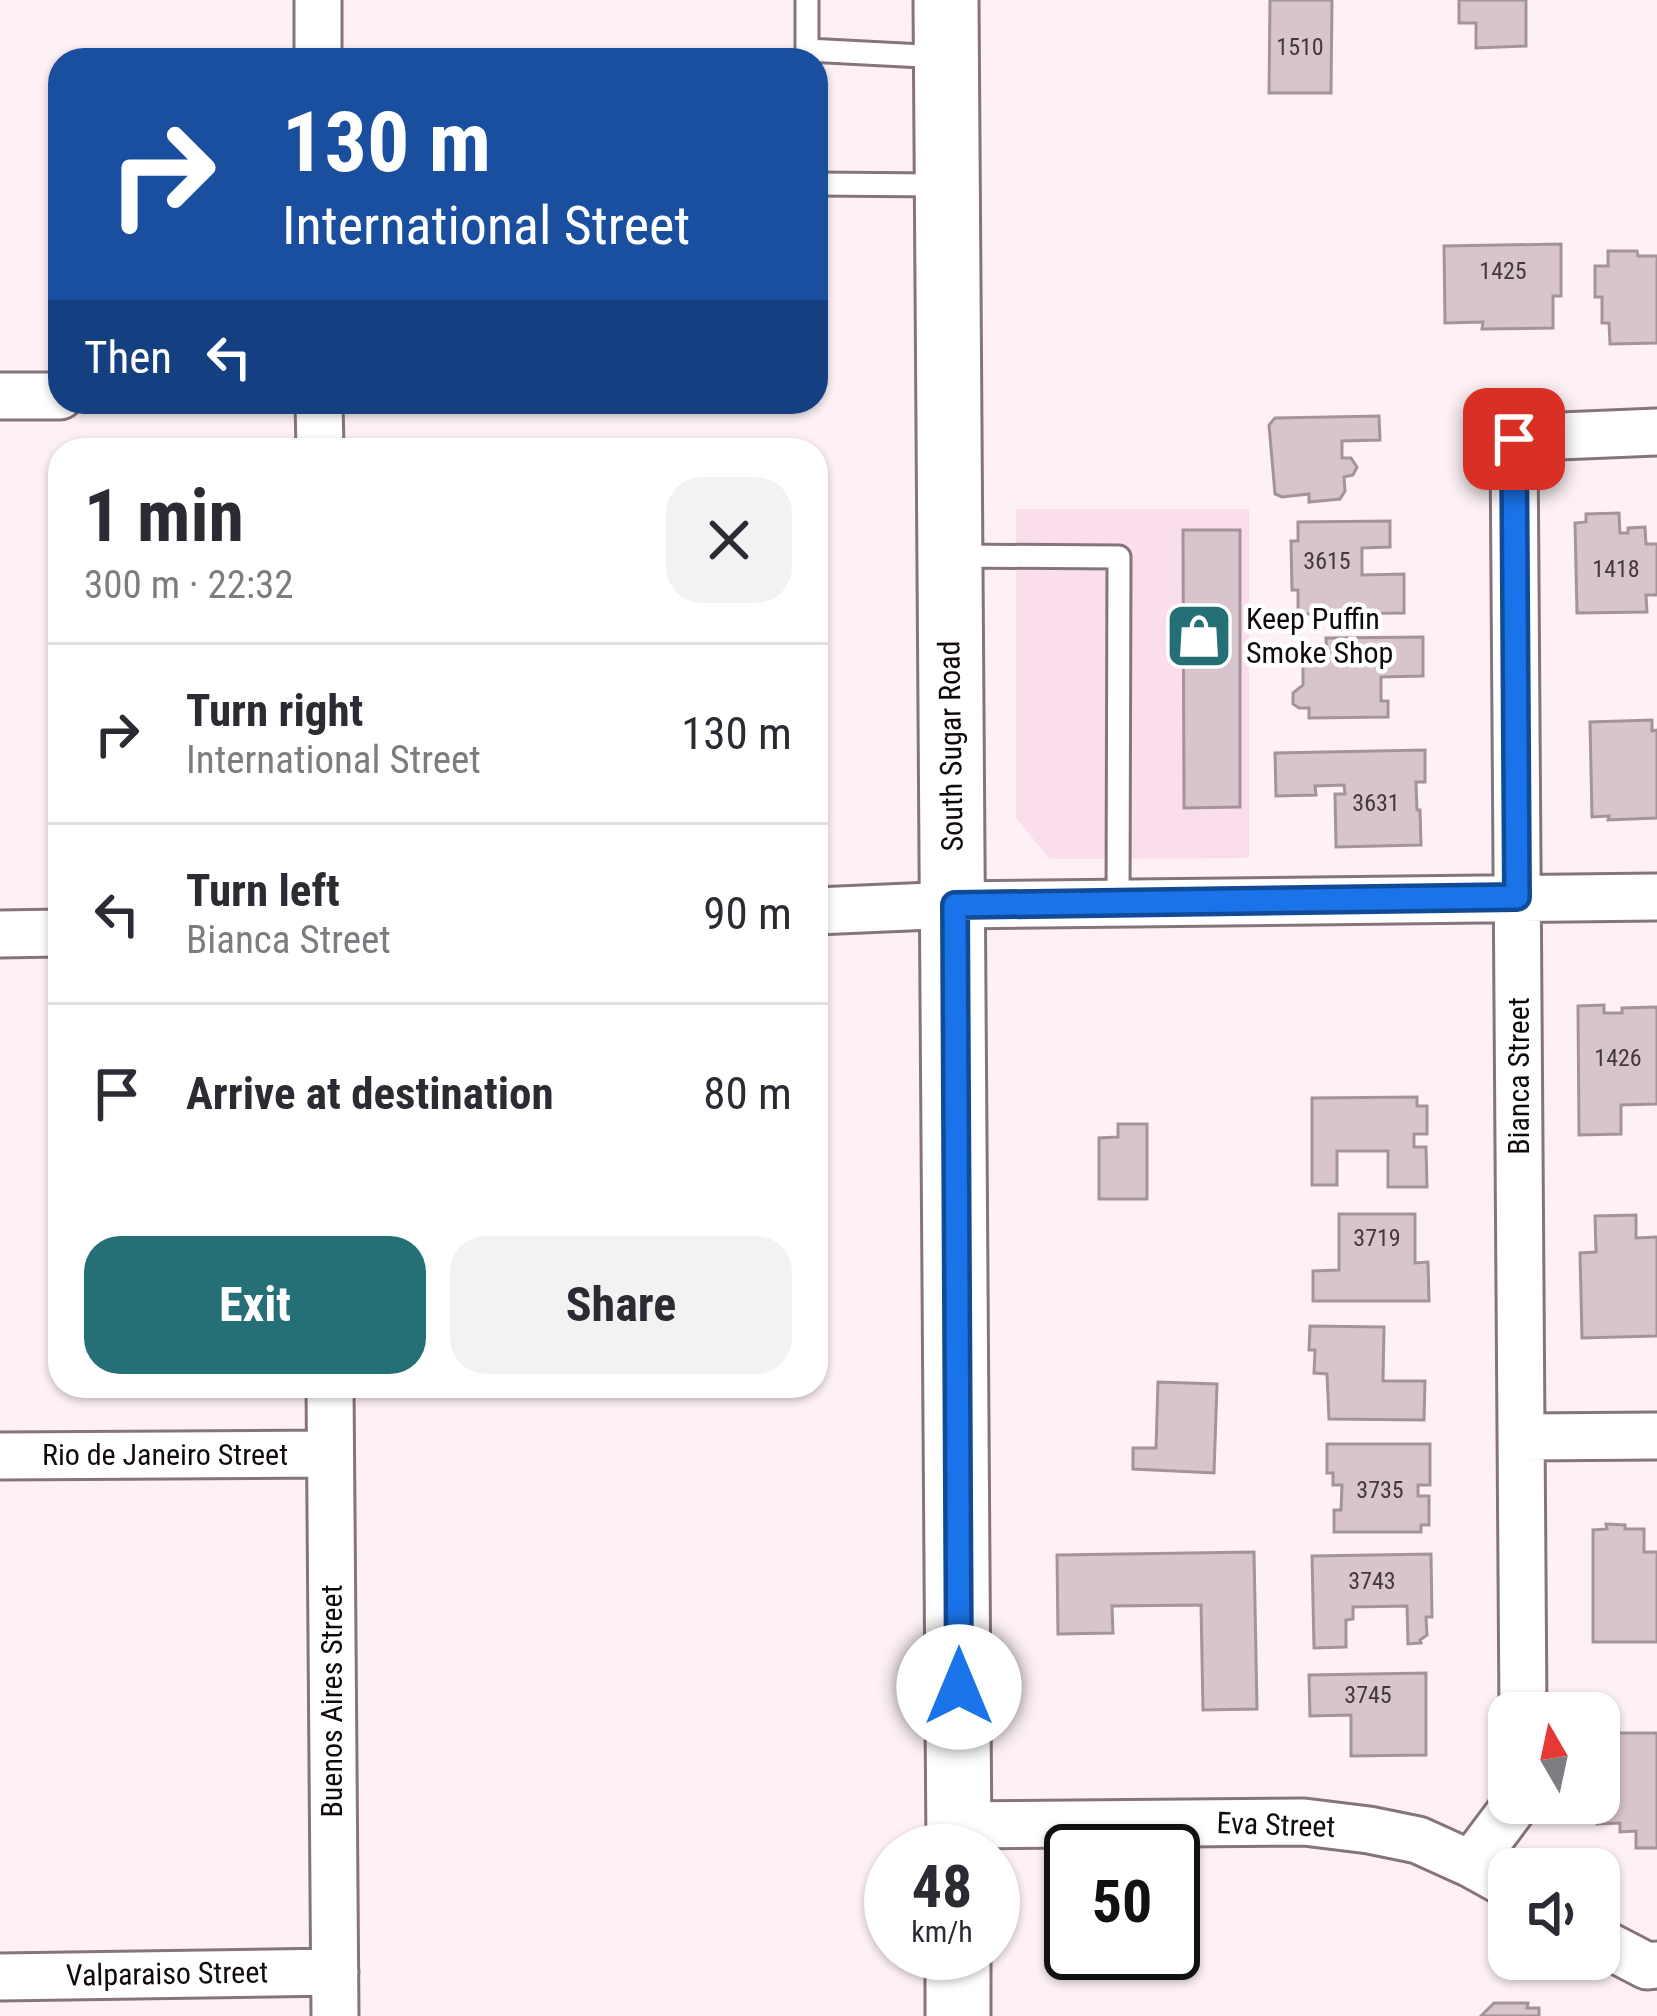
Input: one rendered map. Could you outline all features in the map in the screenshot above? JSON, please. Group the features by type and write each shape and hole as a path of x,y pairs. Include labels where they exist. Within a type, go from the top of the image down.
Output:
{"main road":[{"name":"South Sugar Road","path":"946,29 960,1824"},
{"path":"958,1980 958,2016"}],"street":[{"path":"318,0 318,48"},
{"path":"0,396 48,396"},
{"name":"Bianca Street","path":"1523,1692 1514,439 1657,432"},
{"path":"828,910 1657,897"},
{"path":"0,934 48,933"},
{"name":"Buenos Aires Street","path":"331,1398 335,1994"},
{"path":"1522,1437 1657,1436"},
{"name":"Rio de Janeiro Street","path":"0,1456 330,1454"},
{"name":"Eva Street","path":"1020,1835 1304,1822 1418,1840 1488,1873"},
{"path":"1620,1952 1647,1966 1657,1965"},
{"name":"Valparaiso Street","path":"0,1977 335,1994"}],"lane":[{"path":"807,0 807,48"},
{"path":"820,48 946,29"},
{"path":"828,184 946,184"},
{"path":"949,556 1119,557 1118,903"}],"shaded area":[{"path":"1016,509 1249,509 1249,858 1050,859 1016,818"}],"building":[{"path":"1270,0 1332,0 1331,93 1269,93"},
{"path":"1459,0 1526,0 1526,46 1476,48 1476,23 1459,23"},
{"path":"1561,244 1561,296 1553,296 1553,328 1482,329 1483,322 1445,323 1444,246"},
{"path":"1608,251 1657,256 1657,343 1610,344 1609,323 1602,323 1602,297 1595,297 1595,266 1608,266"},
{"path":"1379,416 1380,440 1342,441 1342,458 1351,458 1357,467 1353,475 1344,477 1340,499 1309,502 1309,494 1275,494 1269,425 1275,418"},
{"path":"1619,513 1620,533 1645,527 1646,544 1657,544 1657,595 1646,595 1647,612 1577,613 1575,523 1586,522 1586,514"},
{"path":"1390,521 1390,547 1362,548 1362,575 1404,574 1404,613 1298,614 1298,590 1292,590 1291,541 1298,541 1298,522"},
{"path":"1183,530 1240,530 1240,807 1184,808"},
{"path":"1423,637 1423,676 1381,677 1381,701 1388,701 1388,717 1309,718 1309,708 1293,704 1293,693 1303,685 1303,662 1327,662 1326,638"},
{"path":"1652,720 1652,731 1657,730 1657,818 1592,817 1590,722"},
{"path":"1425,750 1425,782 1416,782 1421,845 1336,847 1335,794 1345,794 1344,785 1315,786 1316,795 1276,796 1275,753"},
{"path":"1604,1005 1604,1013 1657,1007 1657,1104 1621,1105 1621,1134 1579,1135 1578,1006"},
{"path":"1417,1097 1417,1106 1427,1106 1427,1134 1414,1134 1414,1147 1426,1147 1427,1187 1388,1187 1388,1151 1337,1151 1337,1185 1312,1185 1312,1098"},
{"path":"1118,1124 1147,1124 1147,1199 1099,1199 1099,1138 1118,1137"},
{"path":"1339,1214 1415,1214 1415,1263 1428,1262 1429,1301 1313,1301 1313,1271 1339,1270"},
{"path":"1636,1215 1636,1238 1657,1237 1657,1336 1582,1338 1580,1253 1596,1252 1595,1216"},
{"path":"1310,1326 1384,1327 1383,1381 1425,1381 1424,1420 1329,1419 1327,1374 1314,1373"},
{"path":"1158,1382 1217,1384 1214,1473 1133,1469 1133,1448 1156,1448"},
{"path":"1327,1444 1430,1444 1430,1485 1418,1485 1418,1496 1429,1496 1429,1525 1421,1525 1421,1532 1334,1532 1334,1510 1341,1510 1342,1485 1333,1485 1333,1473 1327,1473"},
{"path":"1606,1524 1644,1529 1644,1552 1657,1552 1657,1642 1593,1642 1593,1530 1607,1529"},
{"path":"1254,1552 1257,1709 1203,1710 1201,1605 1112,1606 1113,1633 1058,1634 1057,1555"},
{"path":"1431,1554 1432,1617 1426,1617 1427,1635 1421,1643 1408,1644 1407,1606 1353,1607 1353,1619 1346,1620 1346,1647 1314,1648 1312,1556"},
{"path":"1426,1673 1426,1755 1351,1756 1351,1715 1310,1716 1309,1675"},
{"path":"1620,1733 1657,1733 1657,1848 1636,1848 1636,1831 1620,1832"},
{"path":"1494,2003 1528,2003 1527,2008 1539,2008 1539,2016 1481,2016"}],"place":[{"name":"Keep Puffin Smoke Shop","path":"1199,636"}],"route":[{"path":"959,1687 955,905 1517,897 1514,439"}]}
